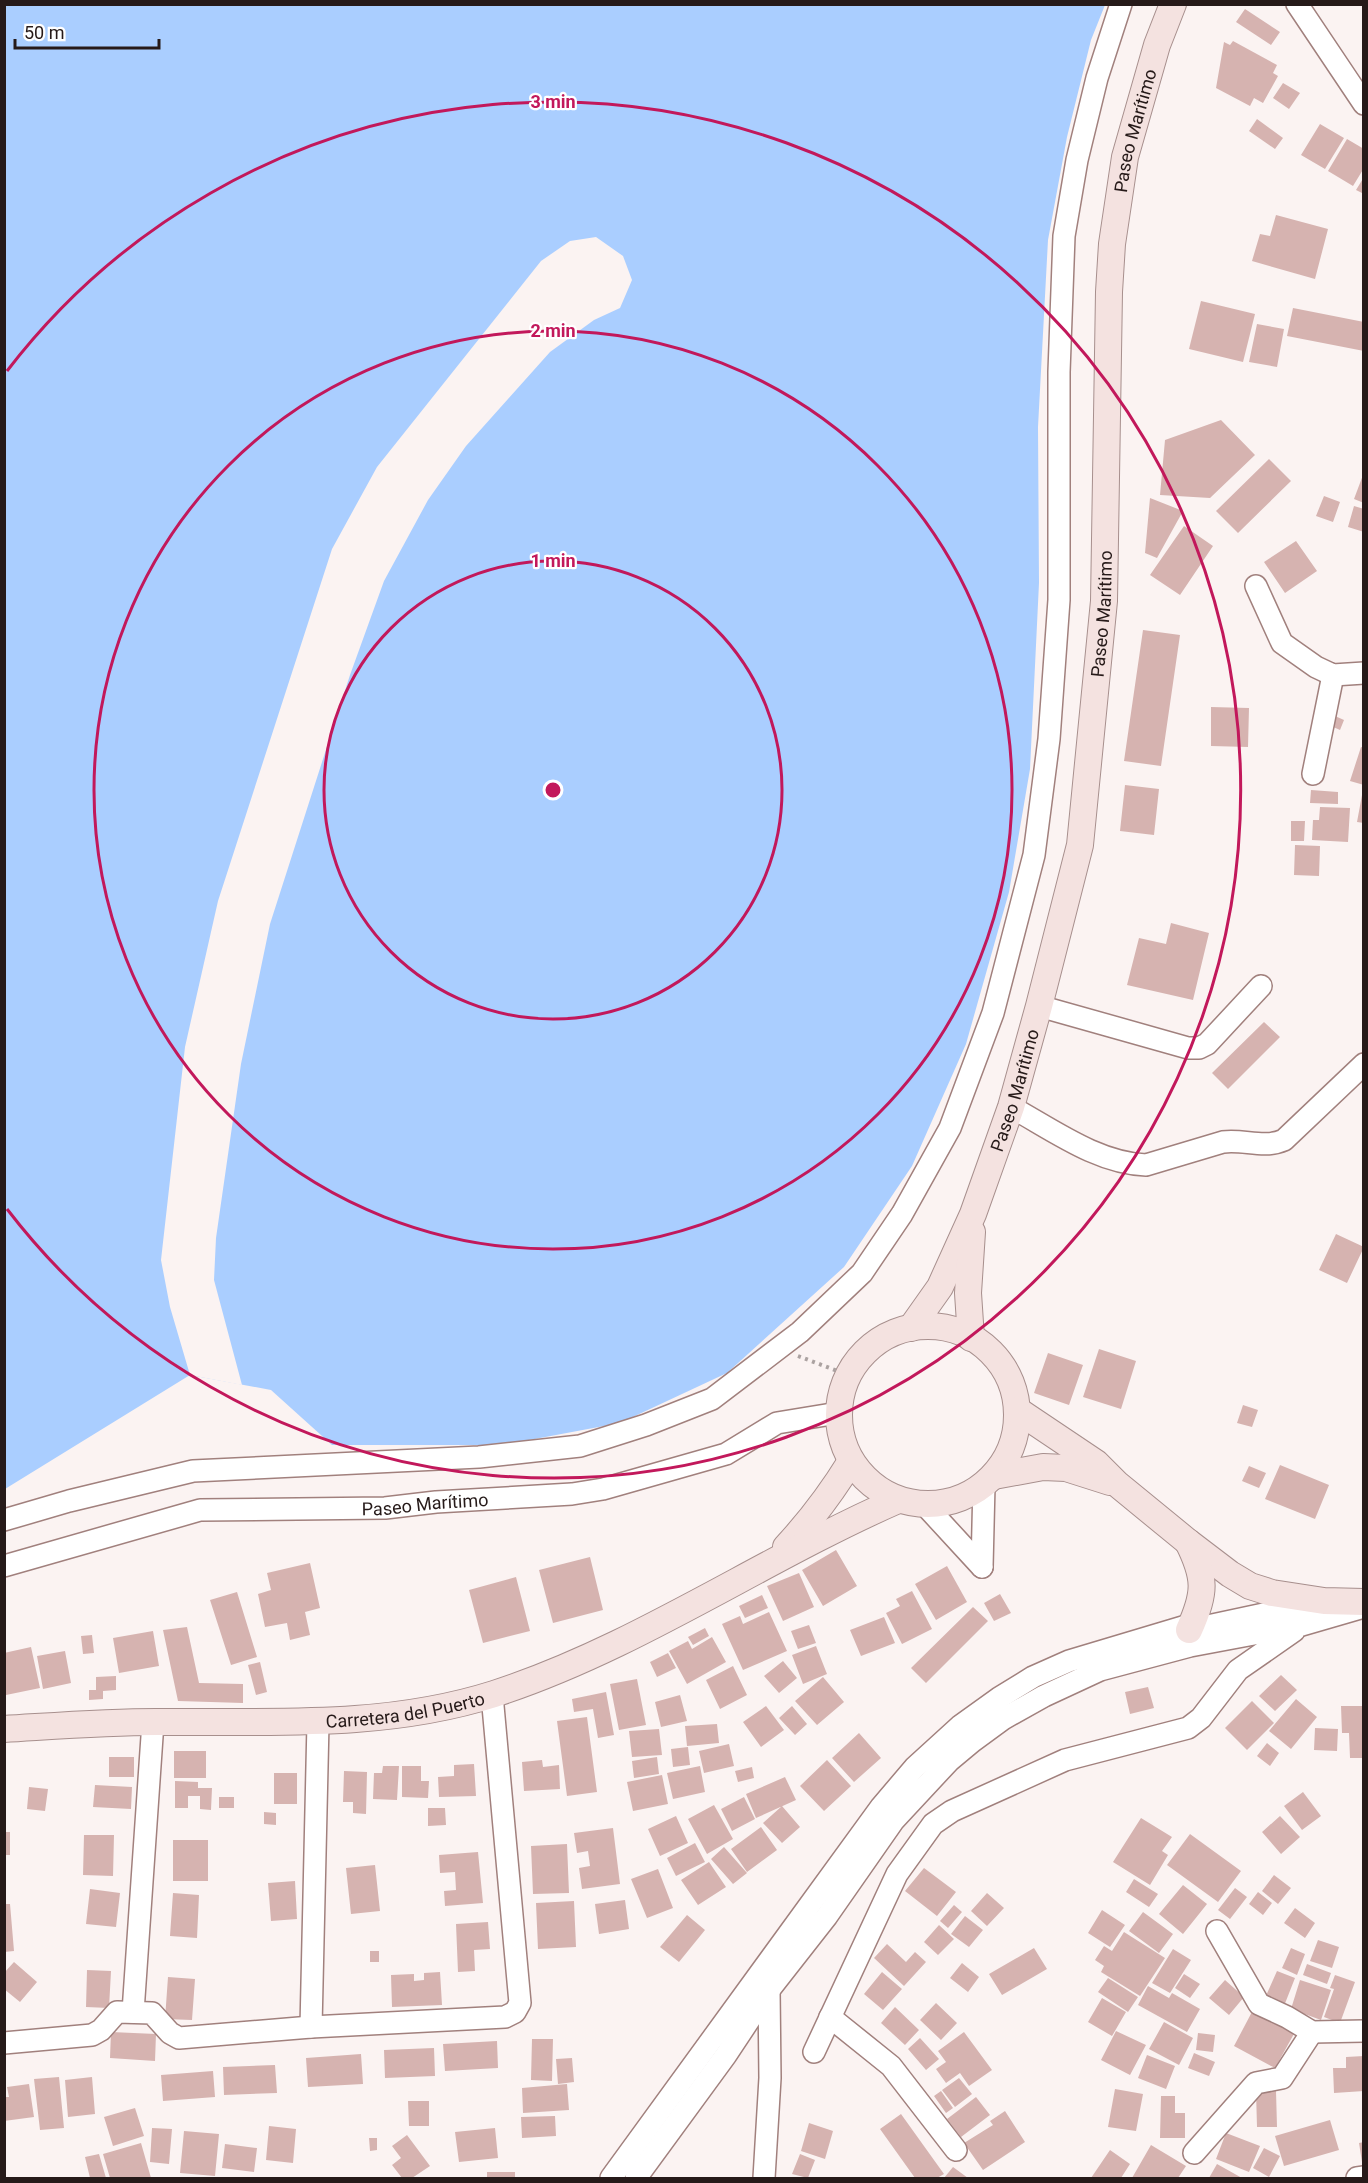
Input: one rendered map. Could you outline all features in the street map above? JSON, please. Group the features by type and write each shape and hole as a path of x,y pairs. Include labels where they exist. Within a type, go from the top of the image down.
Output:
{"main road":[{"name":"Paseo Marítimo","path":"911,1328 940,1287 973,1214 1011,1107 1040,1006 1080,845 1102,613 1112,244 1125,157 1156,45 1173,4"},
{"name":"Paseo Marítimo","path":"972,1338 968,1293 973,1214"},
{"path":"932,1326 952,1330 972,1338 989,1351 1003,1368 1013,1388 1017,1428 1004,1462 989,1480 966,1496 945,1503 924,1504 898,1500 879,1490 863,1478 850,1461 841,1438 838,1413 841,1393 848,1375 863,1353 885,1337 911,1328 932,1326"},
{"path":"1017,1410 1096,1463 1116,1484 1188,1542 1250,1586 1272,1593 1324,1601 1364,1602"},
{"name":"Carretera del Puerto","path":"774,1560 833,1491 850,1461"},
{"path":"989,1480 1043,1467 1066,1468 1116,1484"},
{"name":"Carretera del Puerto","path":"4,1729 153,1722 318,1723 419,1712 492,1695 567,1667 667,1618 858,1517 898,1500"},
{"path":"1188,1542 1202,1577 1200,1606 1190,1630"}],"street":[{"path":"4,1520 69,1501 192,1471 479,1457 580,1446 646,1425 712,1399 800,1332 862,1273 902,1214 950,1128 993,1013 1034,855 1049,739 1059,600 1059,372 1064,236 1077,160 1097,78 1121,4"},
{"path":"1297,4 1364,104"},
{"path":"1256,586 1282,643 1316,667 1333,675 1364,673"},
{"path":"1313,774 1333,675"},
{"path":"1040,1006 1188,1048 1199,1048 1207,1044 1261,986"},
{"path":"1011,1107 1088,1150 1133,1164 1146,1165 1229,1141 1272,1145 1284,1140 1364,1064"},
{"name":"Paseo Marítimo","path":"4,1566 201,1510 385,1508 436,1502 572,1494 603,1489 726,1454 777,1423 838,1413"},
{"path":"924,1504 982,1567 989,1480"},
{"path":"611,2178 762,1985 881,1807 915,1767 960,1726 1033,1677 1069,1661 1186,1626 1190,1630 1324,1601"},
{"path":"636,2178 726,2055 762,1985 827,1916 894,1820 949,1761 1003,1719 1044,1696 1100,1670 1190,1647 1302,1625 1364,1607"},
{"path":"813,2052 897,1874 933,1824 952,1811 1065,1760 1188,1728 1201,1718 1238,1670 1302,1625"},
{"path":"4,2043 92,2035 101,2030 117,2012 152,2013 170,2033 179,2038 311,2027 505,2017 515,2012 520,2003 492,1695"},
{"path":"133,2012 153,1722"},
{"path":"311,2027 318,1723"},
{"path":"1216,1931 1259,2004 1312,2032 1364,2031"},
{"path":"762,1985 770,2078 764,2178"},
{"path":"830,2017 891,2066 957,2150"},
{"path":"1194,2153 1256,2083 1282,2078 1312,2032"},
{"path":"1357,2178 1364,2177"}],"path":[{"path":"778,1349 848,1375"}],"water":[{"path":"5,5 1105,5 1091,40 1067,137 1048,240 1038,427 1039,583 1030,769 1009,892 966,1044 912,1166 844,1267 727,1373 620,1423 503,1445 332,1445 271,1390 190,1375 5,1489"}],"pier":[{"path":"596,237 623,256 632,280 620,308 594,320 550,352 466,446 428,500 384,581 350,675 270,924 241,1064 216,1238 214,1280 242,1385 190,1375 170,1307 161,1260 185,1047 218,901 332,549 377,467 541,261 570,241"}],"building":[{"path":"1245,9 1280,32 1271,45 1236,22"},
{"path":"1233,41 1277,65 1273,73 1278,76 1263,103 1254,98 1250,106 1216,88 1224,42 1230,45"},
{"path":"1283,83 1300,93 1289,109 1273,98"},
{"path":"1257,119 1283,138 1275,149 1249,131"},
{"path":"1320,124 1344,138 1325,169 1301,155"},
{"path":"1347,139 1364,149 1364,168 1353,186 1328,171"},
{"path":"1364,177 1364,194 1356,190"},
{"path":"1276,215 1328,229 1315,279 1252,261 1260,234 1270,236"},
{"path":"1201,301 1255,314 1243,362 1189,349"},
{"path":"1293,308 1364,322 1364,351 1287,336"},
{"path":"1257,324 1284,329 1277,367 1249,362"},
{"path":"1221,420 1255,455 1210,498 1160,495 1165,440"},
{"path":"1269,459 1291,481 1238,533 1216,511"},
{"path":"1364,475 1364,503 1354,499"},
{"path":"1324,496 1340,502 1333,522 1316,516"},
{"path":"1150,498 1183,511 1157,558 1145,553"},
{"path":"1354,506 1364,509 1364,532 1348,527"},
{"path":"1184,526 1213,546 1180,595 1150,575"},
{"path":"1296,541 1317,571 1285,593 1264,562"},
{"path":"1143,630 1180,635 1161,766 1124,761"},
{"path":"1211,707 1249,708 1248,747 1211,746"},
{"path":"1335,716 1344,720 1340,730 1331,726"},
{"path":"1361,747 1364,748 1364,785 1350,781"},
{"path":"1125,785 1159,789 1154,835 1120,831"},
{"path":"1311,790 1338,792 1338,804 1310,803"},
{"path":"1362,795 1364,795 1364,823 1357,822"},
{"path":"1320,807 1350,808 1348,842 1312,840 1313,820 1319,820"},
{"path":"1291,821 1305,821 1304,841 1291,841"},
{"path":"1295,845 1320,846 1319,876 1294,875"},
{"path":"1171,923 1209,933 1193,1000 1127,985 1139,938 1166,944"},
{"path":"1264,1022 1280,1037 1228,1089 1212,1073"},
{"path":"1336,1234 1364,1247 1347,1283 1319,1270"},
{"path":"1099,1349 1136,1361 1121,1409 1083,1397"},
{"path":"1048,1353 1083,1365 1069,1405 1034,1393"},
{"path":"1243,1405 1258,1410 1252,1427 1237,1423"},
{"path":"1280,1465 1329,1485 1315,1519 1265,1499"},
{"path":"1249,1466 1266,1473 1259,1488 1242,1481"},
{"path":"836,1550 857,1586 823,1606 802,1570"},
{"path":"590,1557 603,1610 553,1623 539,1570"},
{"path":"310,1563 320,1608 305,1612 310,1635 290,1640 287,1623 265,1627 258,1594 271,1590 267,1573"},
{"path":"947,1566 967,1602 936,1620 915,1584"},
{"path":"799,1573 814,1607 783,1621 767,1586"},
{"path":"516,1577 530,1631 483,1643 469,1590"},
{"path":"912,1591 932,1629 902,1644 886,1613 900,1606 896,1599"},
{"path":"237,1592 257,1657 231,1665 210,1600"},
{"path":"1000,1594 1011,1613 994,1621 984,1603"},
{"path":"762,1595 768,1608 745,1618 739,1606"},
{"path":"973,1607 988,1621 926,1683 911,1668"},
{"path":"769,1612 787,1651 743,1670 722,1624 740,1616 743,1624"},
{"path":"884,1617 895,1643 861,1656 850,1630"},
{"path":"809,1625 816,1643 798,1649 791,1631"},
{"path":"187,1627 199,1683 243,1684 243,1703 178,1701 163,1630"},
{"path":"705,1628 709,1636 693,1645 688,1637"},
{"path":"153,1631 159,1666 119,1673 113,1638"},
{"path":"92,1635 94,1653 83,1654 81,1636"},
{"path":"712,1637 726,1662 687,1684 669,1651 688,1641 692,1649"},
{"path":"816,1646 827,1674 803,1684 792,1655"},
{"path":"31,1647 40,1688 6,1695 4,1653"},
{"path":"65,1651 71,1683 43,1689 37,1656"},
{"path":"668,1653 676,1668 657,1677 650,1662"},
{"path":"783,1661 797,1678 779,1693 764,1676"},
{"path":"260,1662 267,1692 256,1695 248,1665"},
{"path":"733,1666 747,1695 720,1709 706,1680"},
{"path":"1281,1675 1297,1690 1275,1711 1259,1696"},
{"path":"116,1676 116,1690 103,1691 103,1699 89,1700 89,1690 96,1690 96,1677"},
{"path":"823,1677 844,1702 817,1725 795,1701"},
{"path":"637,1679 646,1725 619,1730 610,1684"},
{"path":"1148,1687 1154,1708 1130,1714 1125,1692"},
{"path":"606,1692 614,1735 598,1738 593,1709 574,1712 572,1699"},
{"path":"680,1695 687,1721 661,1727 655,1702"},
{"path":"1296,1699 1317,1717 1291,1749 1269,1731"},
{"path":"1252,1701 1274,1723 1247,1750 1225,1728"},
{"path":"766,1706 784,1730 761,1747 743,1722"},
{"path":"792,1706 807,1724 795,1735 779,1718"},
{"path":"1341,1706 1364,1706 1364,1758 1350,1758 1349,1733 1342,1733"},
{"path":"587,1717 597,1792 567,1796 557,1721"},
{"path":"717,1724 719,1743 687,1746 685,1726"},
{"path":"1315,1728 1338,1729 1337,1751 1314,1750"},
{"path":"659,1729 662,1755 632,1757 629,1731"},
{"path":"859,1733 881,1758 854,1782 832,1758"},
{"path":"1267,1743 1279,1753 1270,1766 1257,1756"},
{"path":"729,1744 734,1766 704,1773 699,1751"},
{"path":"688,1747 690,1765 673,1767 671,1749"},
{"path":"174,1751 206,1751 206,1778 174,1778"},
{"path":"109,1757 134,1757 134,1777 109,1777"},
{"path":"657,1757 659,1774 634,1778 632,1761"},
{"path":"542,1760 543,1767 559,1765 560,1789 524,1791 522,1762"},
{"path":"827,1760 851,1786 824,1811 800,1786"},
{"path":"474,1764 476,1796 439,1797 438,1777 454,1776 454,1765"},
{"path":"383,1766 399,1766 397,1800 373,1799 374,1773 382,1773"},
{"path":"402,1766 421,1766 421,1781 429,1781 428,1798 402,1797"},
{"path":"700,1766 705,1792 673,1799 667,1773"},
{"path":"752,1767 754,1778 738,1782 735,1771"},
{"path":"344,1771 367,1772 366,1814 353,1813 353,1802 343,1802"},
{"path":"274,1773 297,1773 297,1804 274,1804"},
{"path":"662,1775 668,1804 633,1811 627,1782"},
{"path":"785,1777 796,1800 756,1818 746,1794"},
{"path":"175,1781 198,1782 198,1788 212,1788 211,1810 200,1809 200,1796 188,1796 188,1808 175,1808"},
{"path":"95,1785 132,1787 131,1809 93,1807"},
{"path":"29,1787 48,1789 45,1811 27,1809"},
{"path":"1303,1792 1321,1816 1302,1830 1284,1806"},
{"path":"219,1797 234,1797 234,1808 219,1808"},
{"path":"744,1797 755,1819 732,1831 721,1809"},
{"path":"714,1805 733,1839 707,1854 688,1819"},
{"path":"782,1806 800,1827 782,1843 763,1823"},
{"path":"428,1808 445,1808 446,1825 428,1826"},
{"path":"264,1812 276,1813 276,1825 264,1824"},
{"path":"676,1816 688,1843 660,1856 648,1829"},
{"path":"1280,1816 1300,1837 1281,1854 1262,1832"},
{"path":"1141,1818 1172,1837 1162,1851 1168,1855 1150,1885 1113,1862"},
{"path":"761,1827 777,1850 747,1872 731,1849"},
{"path":"613,1828 620,1884 582,1889 579,1868 590,1866 588,1851 577,1853 574,1833"},
{"path":"4,1832 10,1832 10,1855 4,1855"},
{"path":"1190,1834 1241,1871 1218,1902 1167,1865"},
{"path":"84,1835 114,1835 113,1876 83,1875"},
{"path":"173,1840 208,1840 208,1881 173,1881"},
{"path":"695,1843 705,1862 676,1876 667,1858"},
{"path":"567,1844 569,1893 533,1894 531,1846"},
{"path":"724,1847 747,1873 733,1884 711,1859"},
{"path":"478,1852 483,1903 445,1906 444,1891 456,1890 455,1872 440,1873 439,1855"},
{"path":"709,1862 726,1887 698,1905 681,1880"},
{"path":"375,1865 380,1911 351,1914 346,1868"},
{"path":"924,1868 956,1892 937,1916 905,1891"},
{"path":"658,1869 673,1908 647,1918 631,1879"},
{"path":"1274,1875 1291,1888 1278,1904 1262,1891"},
{"path":"1134,1879 1158,1894 1149,1907 1126,1892"},
{"path":"295,1881 297,1919 271,1921 268,1883"},
{"path":"1183,1885 1207,1904 1183,1934 1159,1914"},
{"path":"1235,1888 1247,1897 1230,1919 1218,1910"},
{"path":"90,1889 120,1893 116,1927 86,1924"},
{"path":"1258,1892 1272,1903 1263,1915 1249,1904"},
{"path":"173,1893 199,1895 197,1938 170,1936"},
{"path":"987,1893 1004,1908 987,1926 971,1911"},
{"path":"625,1900 629,1929 599,1934 595,1904"},
{"path":"574,1901 576,1947 538,1949 536,1903"},
{"path":"4,1904 10,1904 14,1951 4,1952"},
{"path":"954,1905 962,1912 948,1928 940,1921"},
{"path":"1295,1908 1315,1923 1305,1938 1284,1923"},
{"path":"1102,1910 1125,1925 1110,1947 1088,1933"},
{"path":"1143,1912 1173,1934 1159,1953 1129,1931"},
{"path":"687,1915 705,1930 679,1962 660,1947"},
{"path":"965,1916 983,1930 969,1947 951,1934"},
{"path":"488,1922 490,1949 474,1950 475,1971 458,1972 456,1924"},
{"path":"939,1925 954,1939 938,1955 924,1942"},
{"path":"1124,1932 1165,1958 1140,1996 1101,1972 1104,1966 1095,1960 1104,1946 1112,1951"},
{"path":"1318,1940 1339,1947 1332,1968 1310,1961"},
{"path":"887,1944 906,1962 915,1952 926,1962 904,1986 874,1958"},
{"path":"1034,1948 1047,1969 1002,1995 989,1974"},
{"path":"1291,1948 1305,1954 1297,1975 1282,1968"},
{"path":"1173,1949 1191,1960 1170,1993 1152,1983"},
{"path":"370,1951 379,1951 379,1962 370,1962"},
{"path":"14,1962 37,1982 20,2002 4,1989 4,1973"},
{"path":"962,1963 979,1977 968,1992 950,1978"},
{"path":"1307,1964 1331,1973 1327,1984 1303,1975"},
{"path":"87,1970 111,1971 109,2008 86,2007"},
{"path":"1277,1971 1295,1978 1284,2006 1265,1998"},
{"path":"440,1972 442,2005 392,2007 391,1975 414,1974 414,1981 424,1980 424,1973"},
{"path":"882,1972 902,1989 883,2010 864,1994"},
{"path":"1184,1974 1200,1984 1190,1998 1175,1988"},
{"path":"1335,1975 1355,1982 1340,2023 1324,2017 1334,1989 1330,1988"},
{"path":"168,1977 195,1979 192,2020 165,2019"},
{"path":"1108,1978 1138,1997 1128,2012 1098,1992"},
{"path":"1225,1980 1244,1997 1229,2015 1209,1998"},
{"path":"1300,1980 1331,1990 1321,2020 1291,2009"},
{"path":"1148,1986 1169,1998 1172,1993 1200,2009 1187,2032 1138,2005"},
{"path":"1102,1998 1126,2012 1112,2036 1088,2022"},
{"path":"936,2003 957,2023 941,2040 920,2020"},
{"path":"895,2007 919,2030 905,2045 881,2023"},
{"path":"1253,2010 1295,2032 1275,2068 1234,2046"},
{"path":"1164,2022 1193,2038 1179,2065 1149,2049"},
{"path":"1116,2031 1146,2045 1130,2075 1101,2060"},
{"path":"111,2032 156,2034 155,2061 110,2058"},
{"path":"964,2032 992,2070 969,2086 960,2073 946,2083 936,2069 946,2062 938,2051"},
{"path":"1198,2033 1215,2035 1213,2052 1196,2050"},
{"path":"920,2038 939,2059 926,2070 908,2049"},
{"path":"532,2039 553,2039 552,2081 531,2080"},
{"path":"497,2041 498,2068 445,2071 443,2044"},
{"path":"434,2048 435,2076 385,2078 384,2050"},
{"path":"1194,2053 1215,2062 1209,2076 1188,2068"},
{"path":"361,2054 363,2084 308,2087 306,2058"},
{"path":"1147,2055 1175,2066 1166,2089 1138,2078"},
{"path":"1364,2056 1364,2091 1334,2093 1333,2068 1346,2068 1346,2057"},
{"path":"572,2058 574,2082 558,2084 556,2059"},
{"path":"275,2065 277,2093 224,2095 223,2067"},
{"path":"213,2071 215,2097 163,2101 161,2075"},
{"path":"59,2077 64,2128 40,2130 34,2079"},
{"path":"92,2077 95,2114 68,2117 65,2080"},
{"path":"959,2078 972,2094 955,2107 942,2090"},
{"path":"29,2084 34,2117 4,2121 4,2097 9,2097 7,2087"},
{"path":"567,2084 569,2110 523,2113 522,2088"},
{"path":"1115,2089 1143,2094 1136,2131 1108,2127"},
{"path":"941,2091 953,2108 946,2113 934,2096"},
{"path":"1256,2091 1276,2091 1277,2127 1257,2127"},
{"path":"1161,2096 1175,2096 1175,2113 1185,2113 1185,2138 1160,2138"},
{"path":"976,2097 990,2115 961,2137 947,2119"},
{"path":"408,2101 429,2101 429,2126 409,2126"},
{"path":"135,2108 144,2136 113,2146 104,2117"},
{"path":"1005,2111 1025,2142 983,2170 964,2143 993,2125 990,2121"},
{"path":"901,2114 944,2174 937,2178 915,2178 880,2129"},
{"path":"555,2116 556,2136 522,2138 521,2117"},
{"path":"1330,2120 1339,2150 1284,2166 1275,2136"},
{"path":"809,2123 833,2131 825,2159 801,2151"},
{"path":"269,2126 296,2129 293,2163 266,2160"},
{"path":"152,2128 172,2129 169,2164 150,2162"},
{"path":"495,2128 498,2158 459,2162 455,2132"},
{"path":"184,2131 219,2134 215,2176 180,2173"},
{"path":"1226,2133 1260,2146 1249,2172 1216,2159"},
{"path":"407,2135 430,2166 412,2178 402,2178 392,2165 401,2158 392,2146"},
{"path":"369,2138 377,2138 377,2150 370,2151"},
{"path":"1364,2142 1364,2162 1362,2162 1359,2143"},
{"path":"141,2143 151,2178 110,2178 103,2154"},
{"path":"225,2144 257,2148 254,2172 222,2168"},
{"path":"1151,2145 1186,2166 1178,2178 1132,2178"},
{"path":"1264,2148 1280,2156 1269,2177 1253,2168"},
{"path":"1110,2150 1130,2164 1121,2178 1091,2178"},
{"path":"99,2154 106,2178 90,2178 85,2157"},
{"path":"800,2154 815,2160 808,2178 792,2174"},
{"path":"1217,2164 1242,2178 1209,2178"},
{"path":"953,2167 968,2178 944,2178"},
{"path":"487,2172 515,2172 515,2178 487,2178"}]}
